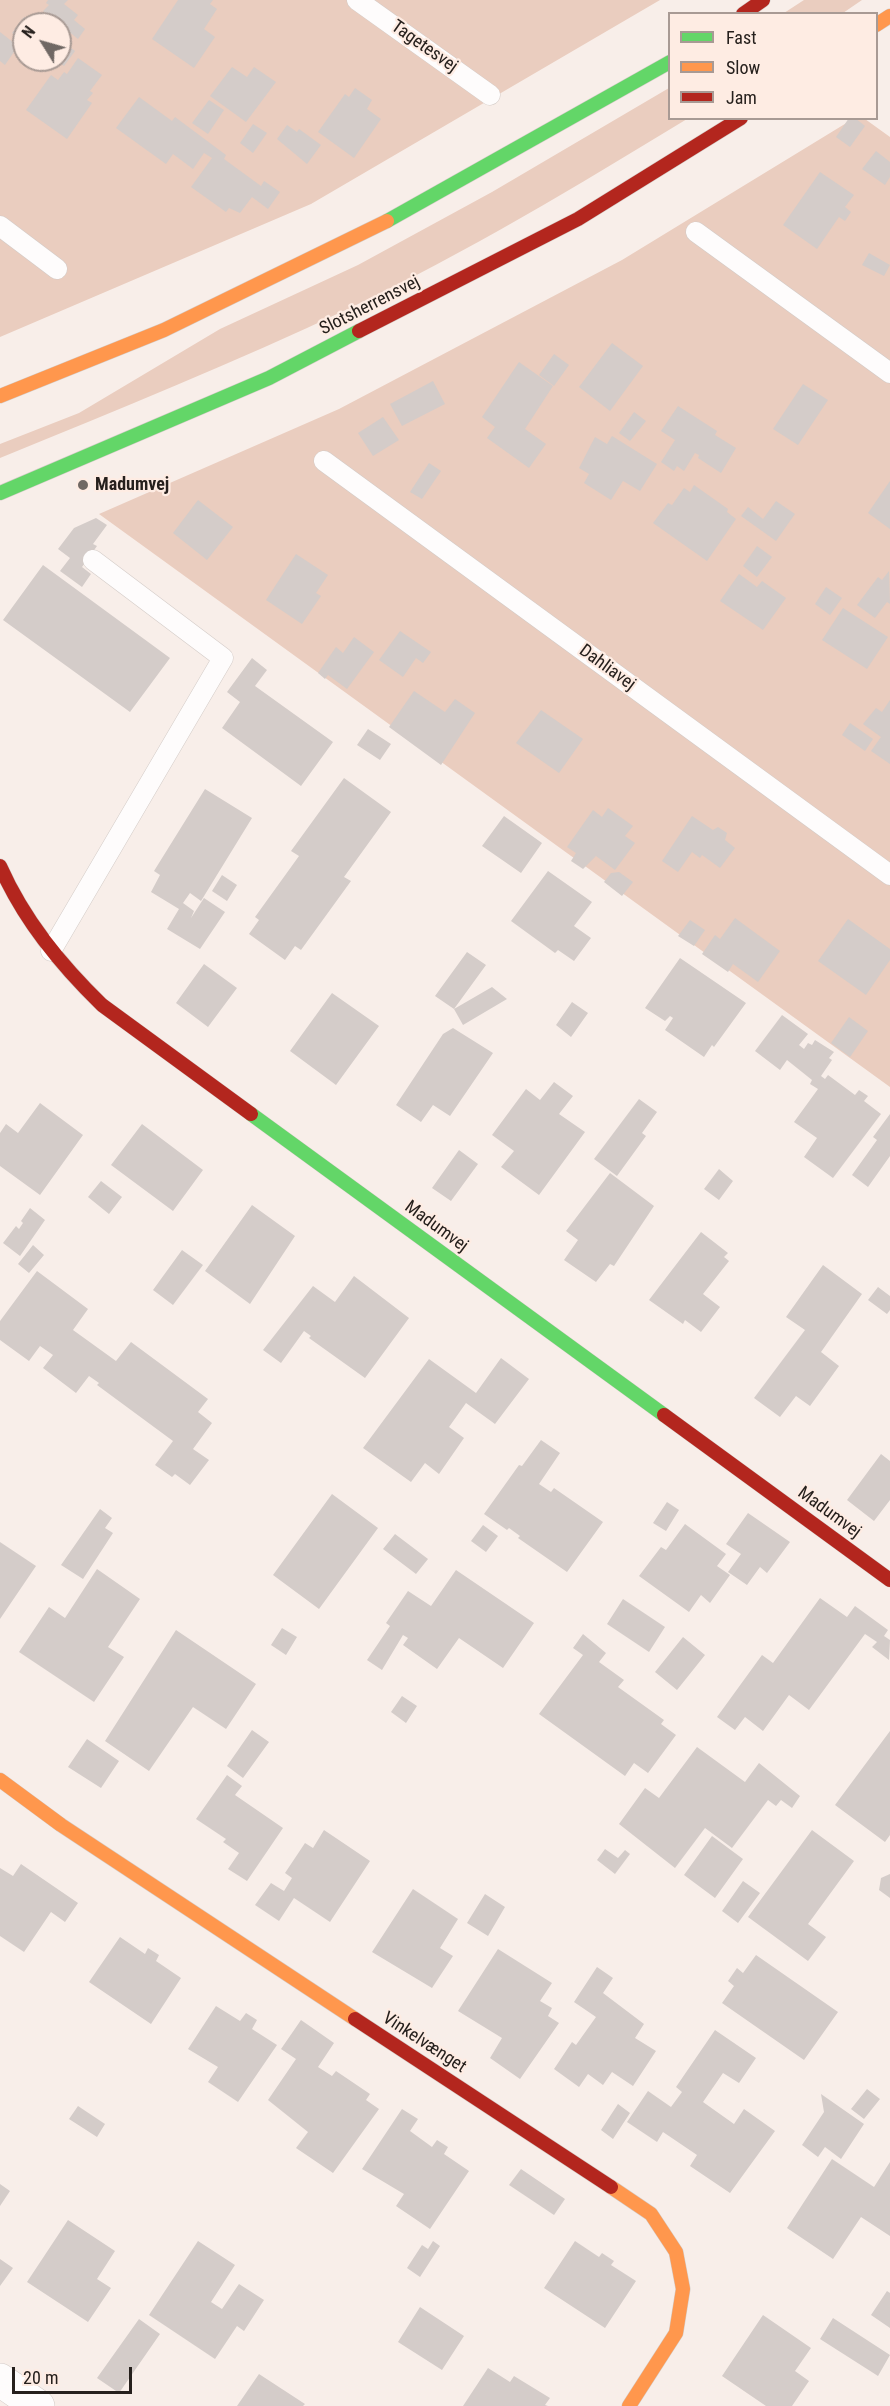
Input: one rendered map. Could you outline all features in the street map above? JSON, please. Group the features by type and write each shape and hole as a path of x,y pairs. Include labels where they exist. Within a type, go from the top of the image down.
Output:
{"street":[{"path":"746,12 763,0"},
{"path":"0,396 162,331 248,291 489,168 668,63"},
{"name":"Slotsherrensvej","path":"0,493 270,378 578,219 738,120"},
{"name":"Madumvej","path":"0,866 41,941 65,970 102,1005 890,1580"},
{"name":"Vinkelvænget","path":"0,1780 61,1825 651,2214 676,2253 683,2289 676,2333 629,2406"},
{"path":"0,2380 38,2406"}],"lane":[{"name":"Tagetesvej","path":"357,0 490,95"},
{"path":"0,226 57,270"},
{"path":"696,232 890,372"},
{"name":"Dahliavej","path":"324,461 890,875"},
{"path":"51,951 223,658 93,561"}],"shaded area":[{"path":"0,0 660,0 311,204 0,337"},
{"path":"804,0 862,0 844,12 786,12"},
{"path":"668,89 668,120 685,120 479,242 393,287 264,347 0,458 0,444 79,413 220,329 358,265 492,192"},
{"path":"851,120 866,120 890,137 890,1087 99,514 339,409 622,260"}],"building":[{"path":"48,0 68,0 64,4 78,15 74,20 85,29 78,39 72,34 72,12 44,12 49,5 46,3"},
{"path":"178,0 213,0 210,4 217,9 204,29 215,37 194,68 152,39"},
{"path":"0,32 12,41 12,55 5,65 0,61"},
{"path":"78,58 102,75 90,91 93,93 87,100 92,103 67,139 26,110 51,75 58,80 64,72 67,74 72,72 72,67"},
{"path":"232,67 247,77 254,67 276,82 246,122 210,96"},
{"path":"355,88 372,100 367,109 381,119 354,158 318,132 345,94 349,97"},
{"path":"139,97 172,121 175,117 226,155 224,159 261,186 264,181 280,192 268,209 252,197 240,213 229,208 226,212 191,187 212,158 204,153 193,169 173,154 166,164 116,128"},
{"path":"209,100 224,110 208,134 192,123"},
{"path":"848,120 858,120 865,126 850,147 836,137"},
{"path":"253,124 267,133 253,153 240,143"},
{"path":"287,125 297,132 299,129 321,145 307,164 277,139"},
{"path":"876,151 890,162 890,177 885,185 862,169"},
{"path":"820,172 854,195 845,207 851,212 845,221 839,217 817,249 783,225"},
{"path":"869,253 890,265 884,276 862,265"},
{"path":"612,343 643,366 610,411 579,387"},
{"path":"554,354 569,365 554,386 539,375"},
{"path":"519,362 553,386 525,429 546,444 529,468 487,438 495,427 482,417"},
{"path":"433,381 445,404 402,426 390,404"},
{"path":"803,384 828,400 798,445 773,429"},
{"path":"678,406 717,431 715,435 736,448 721,473 698,458 699,455 695,453 684,471 677,466 674,471 661,462 675,440 661,431"},
{"path":"634,412 646,421 630,441 619,433"},
{"path":"383,417 399,440 373,456 358,433"},
{"path":"612,436 657,464 640,491 623,481 611,500 584,483 589,474 579,468 595,437 607,444"},
{"path":"429,463 441,471 422,499 410,492"},
{"path":"890,481 890,529 868,513"},
{"path":"694,485 728,509 727,512 736,519 707,561 653,523 668,503 672,505 684,488 690,492"},
{"path":"198,500 233,527 207,560 173,533"},
{"path":"776,501 795,514 776,541 741,516 748,507 763,519"},
{"path":"96,518 107,525 93,544 97,546 82,567 91,574 82,587 60,571 70,558 58,549 74,528"},
{"path":"757,546 772,557 757,577 743,566"},
{"path":"296,554 328,575 316,593 321,596 302,624 266,600"},
{"path":"43,565 170,658 130,712 3,620"},
{"path":"889,571 890,604 887,602 875,618 857,605 878,577 882,580"},
{"path":"739,574 757,587 762,581 786,598 763,630 720,601"},
{"path":"826,587 842,598 830,615 815,604"},
{"path":"843,608 888,637 867,669 822,640"},
{"path":"400,631 431,652 423,663 416,658 403,677 379,660"},
{"path":"354,637 374,652 347,689 328,675 325,679 318,673 336,647 343,653"},
{"path":"252,658 267,670 255,686 333,742 301,786 222,728 240,702 227,692"},
{"path":"414,691 445,712 455,699 475,713 441,765 389,727"},
{"path":"890,700 890,764 871,751 881,737 863,724 876,708 882,712"},
{"path":"541,710 583,739 559,773 516,743"},
{"path":"850,723 873,739 865,751 842,735"},
{"path":"368,729 391,744 380,760 357,745"},
{"path":"344,778 391,812 344,877 351,881 301,950 295,946 285,960 249,934 259,920 255,917 299,856 291,851"},
{"path":"205,789 252,818 201,901 190,893 183,903 194,911 191,918 204,898 225,912 200,949 167,929 179,909 151,892 160,875 154,871"},
{"path":"608,808 633,826 625,836 635,843 615,870 596,856 583,869 571,861 576,853 567,847 593,810 602,817"},
{"path":"504,816 542,843 521,873 482,846"},
{"path":"692,816 713,830 718,827 727,833 725,840 735,848 720,868 702,855 700,858 692,852 678,872 662,861"},
{"path":"548,871 592,902 574,926 591,938 574,961 558,950 555,953 511,921"},
{"path":"619,872 633,882 622,896 604,882 611,873"},
{"path":"222,875 237,885 227,901 212,891"},
{"path":"735,918 780,951 758,982 733,964 728,972 702,954 715,935 720,939"},
{"path":"848,919 890,949 890,960 866,995 818,961"},
{"path":"690,920 705,930 694,946 678,936"},
{"path":"467,952 486,965 454,1009 435,996"},
{"path":"680,958 746,1003 704,1057 665,1030 673,1018 670,1016 665,1021 645,1008"},
{"path":"204,964 237,988 208,1027 176,1003"},
{"path":"492,987 507,999 463,1025 454,1009"},
{"path":"332,993 379,1026 336,1085 290,1051"},
{"path":"572,1002 588,1013 571,1037 556,1025"},
{"path":"782,1015 808,1034 799,1045 804,1049 808,1043 812,1045 815,1040 834,1052 829,1058 832,1060 821,1076 825,1079 828,1075 855,1095 859,1090 868,1096 864,1101 881,1114 833,1178 804,1157 817,1138 794,1122 818,1089 810,1084 812,1080 787,1060 780,1070 755,1051"},
{"path":"849,1017 868,1031 850,1057 831,1043"},
{"path":"453,1028 493,1053 450,1116 433,1105 421,1122 396,1105 443,1034"},
{"path":"554,1082 573,1096 559,1114 585,1132 539,1195 501,1167 514,1151 492,1135 526,1089 540,1100"},
{"path":"639,1099 657,1112 642,1133 646,1136 617,1176 594,1159"},
{"path":"40,1103 83,1135 40,1195 0,1166 0,1133 6,1124 18,1133"},
{"path":"890,1114 890,1156 868,1187 852,1175 877,1140 873,1137"},
{"path":"142,1124 203,1170 173,1211 111,1165"},
{"path":"459,1150 478,1164 451,1201 432,1188"},
{"path":"719,1169 733,1181 719,1200 704,1189"},
{"path":"610,1173 654,1206 614,1266 610,1264 596,1282 564,1260 578,1240 566,1231"},
{"path":"101,1181 122,1197 109,1214 88,1197"},
{"path":"252,1205 295,1236 250,1304 205,1271"},
{"path":"30,1208 45,1220 20,1256 3,1243 16,1226 19,1229 23,1223 21,1221"},
{"path":"701,1232 728,1253 724,1257 729,1261 703,1294 720,1307 701,1332 685,1320 683,1324 649,1300"},
{"path":"33,1245 44,1255 29,1273 18,1264"},
{"path":"182,1250 203,1265 173,1305 153,1290"},
{"path":"823,1265 862,1294 821,1352 839,1366 810,1406 796,1396 780,1417 754,1398 805,1330 786,1317"},
{"path":"37,1271 88,1309 73,1330 116,1361 131,1342 208,1399 198,1412 212,1423 193,1449 209,1460 190,1485 175,1474 172,1477 155,1465 173,1441 97,1385 99,1383 89,1376 76,1393 43,1368 53,1355 40,1346 29,1361 0,1340 0,1321"},
{"path":"354,1276 409,1318 365,1378 309,1338 311,1336 304,1331 281,1363 263,1350 313,1286 335,1302"},
{"path":"878,1287 890,1296 890,1310 887,1314 868,1300"},
{"path":"501,1358 529,1379 495,1424 466,1403 449,1427 464,1438 439,1474 425,1463 411,1482 363,1448 429,1359 476,1393"},
{"path":"541,1440 560,1453 539,1484 551,1492 554,1488 603,1522 567,1572 518,1538 520,1536 509,1528 507,1530 484,1514 519,1465 522,1466"},
{"path":"881,1454 890,1461 890,1500 874,1521 847,1500"},
{"path":"332,1494 378,1528 319,1609 273,1575"},
{"path":"667,1502 679,1510 666,1531 653,1523"},
{"path":"100,1509 112,1518 105,1528 113,1533 83,1579 61,1565"},
{"path":"748,1513 790,1542 767,1573 760,1567 747,1585 728,1572 741,1554 726,1544"},
{"path":"685,1524 726,1554 717,1566 730,1575 710,1603 701,1595 689,1612 639,1576 661,1547 666,1550"},
{"path":"483,1525 498,1536 486,1552 471,1541"},
{"path":"395,1534 428,1559 416,1574 383,1549"},
{"path":"0,1542 36,1566 0,1619"},
{"path":"97,1569 140,1599 108,1647 124,1657 94,1702 19,1652 49,1607 65,1618"},
{"path":"456,1570 534,1623 503,1668 459,1638 437,1669 403,1645 408,1638 403,1635 382,1670 367,1660 390,1626 386,1623 408,1591 431,1606"},
{"path":"820,1598 847,1617 855,1606 888,1630 884,1636 890,1640 889,1660 872,1647 877,1642 865,1634 809,1710 789,1695 763,1731 745,1717 735,1730 717,1717 762,1655 773,1663"},
{"path":"623,1599 665,1627 649,1652 607,1624"},
{"path":"282,1628 297,1637 286,1655 271,1645"},
{"path":"176,1630 256,1684 226,1729 193,1707 149,1771 105,1741"},
{"path":"583,1634 606,1653 599,1662 624,1680 618,1687 664,1720 661,1724 676,1735 648,1773 634,1763 625,1776 539,1714 583,1655 573,1648"},
{"path":"683,1637 705,1655 677,1690 655,1672"},
{"path":"402,1696 417,1706 406,1723 391,1712"},
{"path":"252,1730 269,1742 243,1778 227,1766"},
{"path":"890,1731 890,1835 885,1842 835,1805"},
{"path":"87,1739 119,1761 101,1788 68,1767"},
{"path":"697,1747 745,1782 759,1763 800,1796 792,1808 781,1800 776,1806 768,1800 732,1848 705,1828 675,1868 619,1824 645,1788 659,1798"},
{"path":"227,1775 242,1786 235,1795 283,1828 247,1881 228,1869 239,1853 223,1842 226,1839 196,1819"},
{"path":"324,1830 370,1861 330,1922 294,1898 279,1921 255,1905 271,1883 284,1891 292,1878 285,1873 305,1843 313,1848"},
{"path":"812,1830 854,1861 808,1924 826,1937 808,1961 748,1917"},
{"path":"712,1836 743,1859 715,1898 684,1875"},
{"path":"605,1849 618,1858 625,1850 630,1854 615,1874 597,1860"},
{"path":"21,1864 78,1903 65,1922 51,1912 24,1952 0,1936 0,1868 13,1876"},
{"path":"890,1874 890,1898 879,1890 881,1878"},
{"path":"743,1881 760,1893 738,1923 722,1911"},
{"path":"413,1889 458,1919 440,1948 453,1956 432,1988 372,1952"},
{"path":"485,1894 505,1907 488,1936 467,1923"},
{"path":"120,1937 145,1954 148,1948 159,1955 156,1961 181,1978 151,2024 89,1982"},
{"path":"498,1949 552,1983 540,2001 552,2008 548,2016 559,2023 520,2079 490,2058 502,2038 458,2011"},
{"path":"756,1955 838,2012 804,2060 722,2003 734,1986 728,1981 737,1968 743,1973"},
{"path":"597,1967 613,1978 603,1993 644,2024 635,2038 656,2051 633,2086 612,2072 603,2085 588,2074 579,2087 554,2069 572,2042 576,2045 596,2017 574,2002"},
{"path":"216,2006 240,2021 246,2013 257,2020 252,2029 277,2045 238,2102 208,2082 218,2067 188,2049"},
{"path":"301,2020 334,2043 318,2067 332,2076 336,2071 370,2094 366,2100 379,2109 333,2173 296,2148 308,2132 268,2100 296,2059 281,2049"},
{"path":"715,2030 756,2058 739,2083 723,2073 703,2102 734,2124 744,2109 775,2131 730,2193 690,2166 697,2155 663,2132 657,2142 627,2122 648,2091 671,2107 682,2092 676,2087"},
{"path":"867,2089 880,2099 864,2119 851,2109"},
{"path":"821,2094 864,2124 841,2159 825,2147 818,2157 802,2145 824,2112"},
{"path":"618,2104 630,2113 613,2139 601,2130"},
{"path":"78,2106 105,2124 97,2137 69,2119"},
{"path":"402,2109 418,2119 410,2131 432,2147 437,2140 448,2147 444,2154 469,2171 430,2229 396,2206 404,2194 362,2169"},
{"path":"832,2159 874,2187 890,2162 890,2236 861,2217 833,2259 787,2228"},
{"path":"521,2169 565,2199 554,2215 509,2185"},
{"path":"0,2184 10,2191 0,2206"},
{"path":"68,2220 115,2251 97,2279 111,2288 88,2322 27,2282"},
{"path":"198,2241 235,2265 211,2302 222,2309 239,2284 264,2300 244,2331 237,2326 215,2359 149,2315"},
{"path":"433,2241 440,2246 420,2277 407,2268 422,2245 428,2249"},
{"path":"575,2241 599,2257 602,2253 614,2261 611,2265 636,2281 605,2328 544,2288"},
{"path":"0,2259 13,2268 0,2286"},
{"path":"887,2291 890,2293 890,2328 871,2315"},
{"path":"420,2307 464,2336 442,2370 398,2342"},
{"path":"763,2315 811,2348 795,2371 809,2381 792,2406 766,2406 722,2376"},
{"path":"833,2318 890,2355 878,2376 820,2339"},
{"path":"139,2319 160,2334 119,2393 97,2378"},
{"path":"488,2368 510,2382 514,2376 550,2398 545,2405 548,2406 463,2406"},
{"path":"259,2374 305,2404 303,2406 237,2406"}],"traffic: fast":[{"path":"387,221 668,63"},
{"path":"0,493 269,378 359,331"},
{"path":"251,1114 664,1415"}],"traffic: slow":[{"path":"878,24 890,16"},
{"path":"0,396 164,330 387,221"},
{"path":"0,1780 61,1825 355,2019"},
{"path":"611,2187 651,2214 676,2252 683,2289 676,2333 629,2406"}],"traffic: jam":[{"path":"746,12 763,0"},
{"path":"359,331 578,219 738,120"},
{"path":"0,866 20,905 44,940 102,1005 251,1114"},
{"path":"664,1415 890,1580"},
{"path":"355,2019 611,2187"}],"place":[{"name":"Madumvej","path":"83,485"}]}
